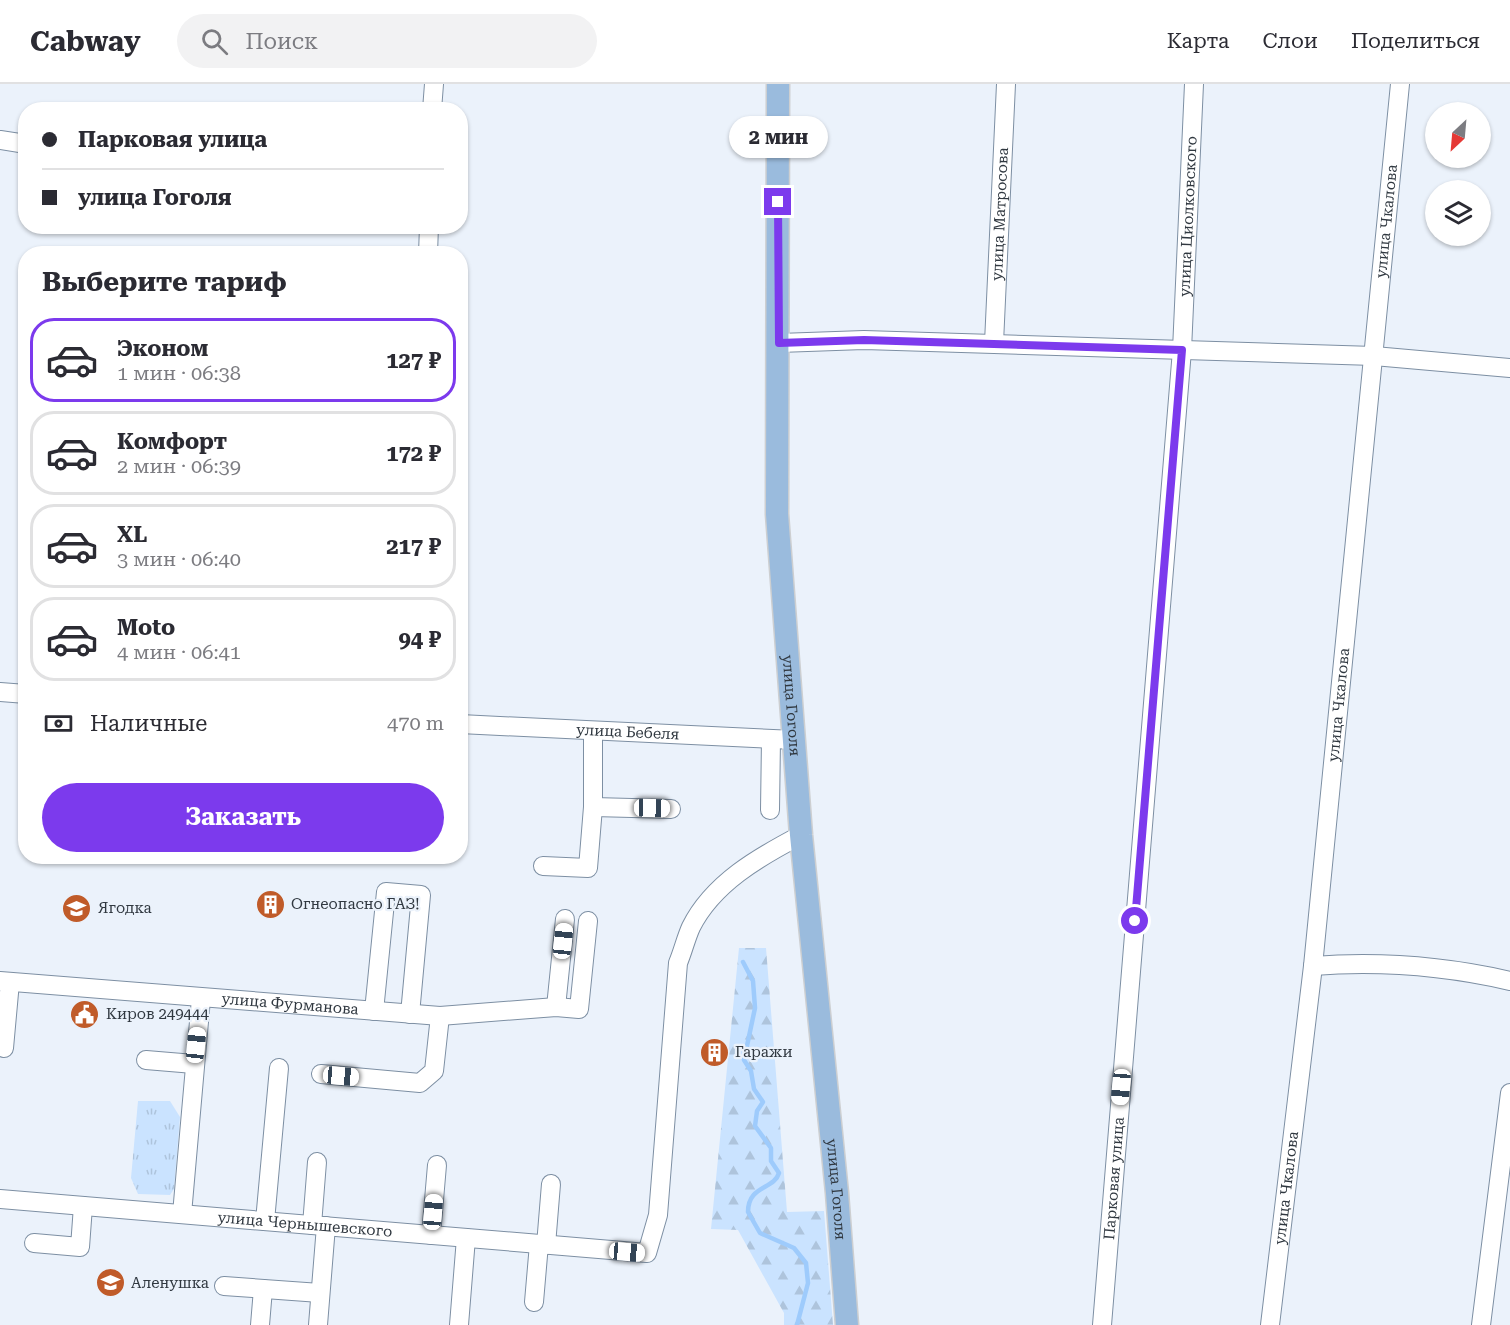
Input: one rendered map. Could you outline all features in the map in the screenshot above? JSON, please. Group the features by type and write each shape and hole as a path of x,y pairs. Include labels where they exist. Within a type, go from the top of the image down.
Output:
{"main road":[{"name":"улица Гоголя","path":"778,84 777,514 801,835 837,1193 847,1325"}],"street":[{"path":"433,102 434,84"},
{"name":"улица Матросова","path":"994,343 1006,84"},
{"name":"улица Циолковского","path":"1182,350 1194,84"},
{"name":"улица Чкалова","path":"1270,1325 1313,966 1400,84"},
{"path":"0,140 18,143"},
{"path":"779,343 864,340 994,343 1374,356 1510,368"},
{"name":"Парковая улица","path":"1101,1325 1182,350"},
{"path":"0,692 18,693"},
{"name":"улица Бебеля","path":"468,724 795,740"},
{"path":"543,866 588,868 593,807 593,732"},
{"path":"770,810 771,739"},
{"path":"593,807 671,809"},
{"name":"улица Чернышевского","path":"0,1199 647,1253 658,1215 678,963 691,927 714,894 761,856 801,835"},
{"path":"374,1011 386,892 421,895 410,1014"},
{"path":"556,1007 565,919"},
{"name":"улица Фурманова","path":"5,981 201,999 440,1016 556,1007 579,1009 588,921"},
{"path":"1313,966 1361,963 1414,966 1510,981"},
{"path":"4,1048 5,981"},
{"path":"182,1214 201,999"},
{"path":"321,1074 420,1083 434,1071 440,1016"},
{"path":"146,1060 194,1064"},
{"path":"265,1221 279,1068"},
{"path":"1481,1325 1510,1093"},
{"path":"317,1162 320,1325"},
{"path":"431,1235 437,1166"},
{"path":"534,1302 551,1184"},
{"path":"34,1243 80,1247 83,1206"},
{"path":"459,1325 466,1238"},
{"path":"224,1286 320,1293"},
{"path":"260,1325 263,1289"}],"green space":[{"path":"739,948 766,948 787,1212 824,1211 833,1325 784,1325 784,1313 738,1230 711,1229"},
{"path":"138,1101 170,1101 180,1117 174,1189 170,1195 138,1194 131,1178"}],"waterway":[{"path":"743,962 753,981 755,1008 744,1060 751,1071 754,1089 763,1102 757,1111 755,1126 771,1148 771,1161 779,1173 772,1182 752,1197 748,1212 760,1233 794,1248 806,1263 808,1283 797,1325"}],"place":[{"name":"Огнеопасно ГАЗ!","path":"270,904"},
{"name":"Ягодка","path":"77,908"},
{"name":"Киров 249444","path":"85,1014"},
{"name":"Гаражи","path":"714,1052"},
{"name":"Аленушка","path":"110,1283"}],"route":[{"path":"778,202 779,343 864,340 1182,350 1135,921"}]}
